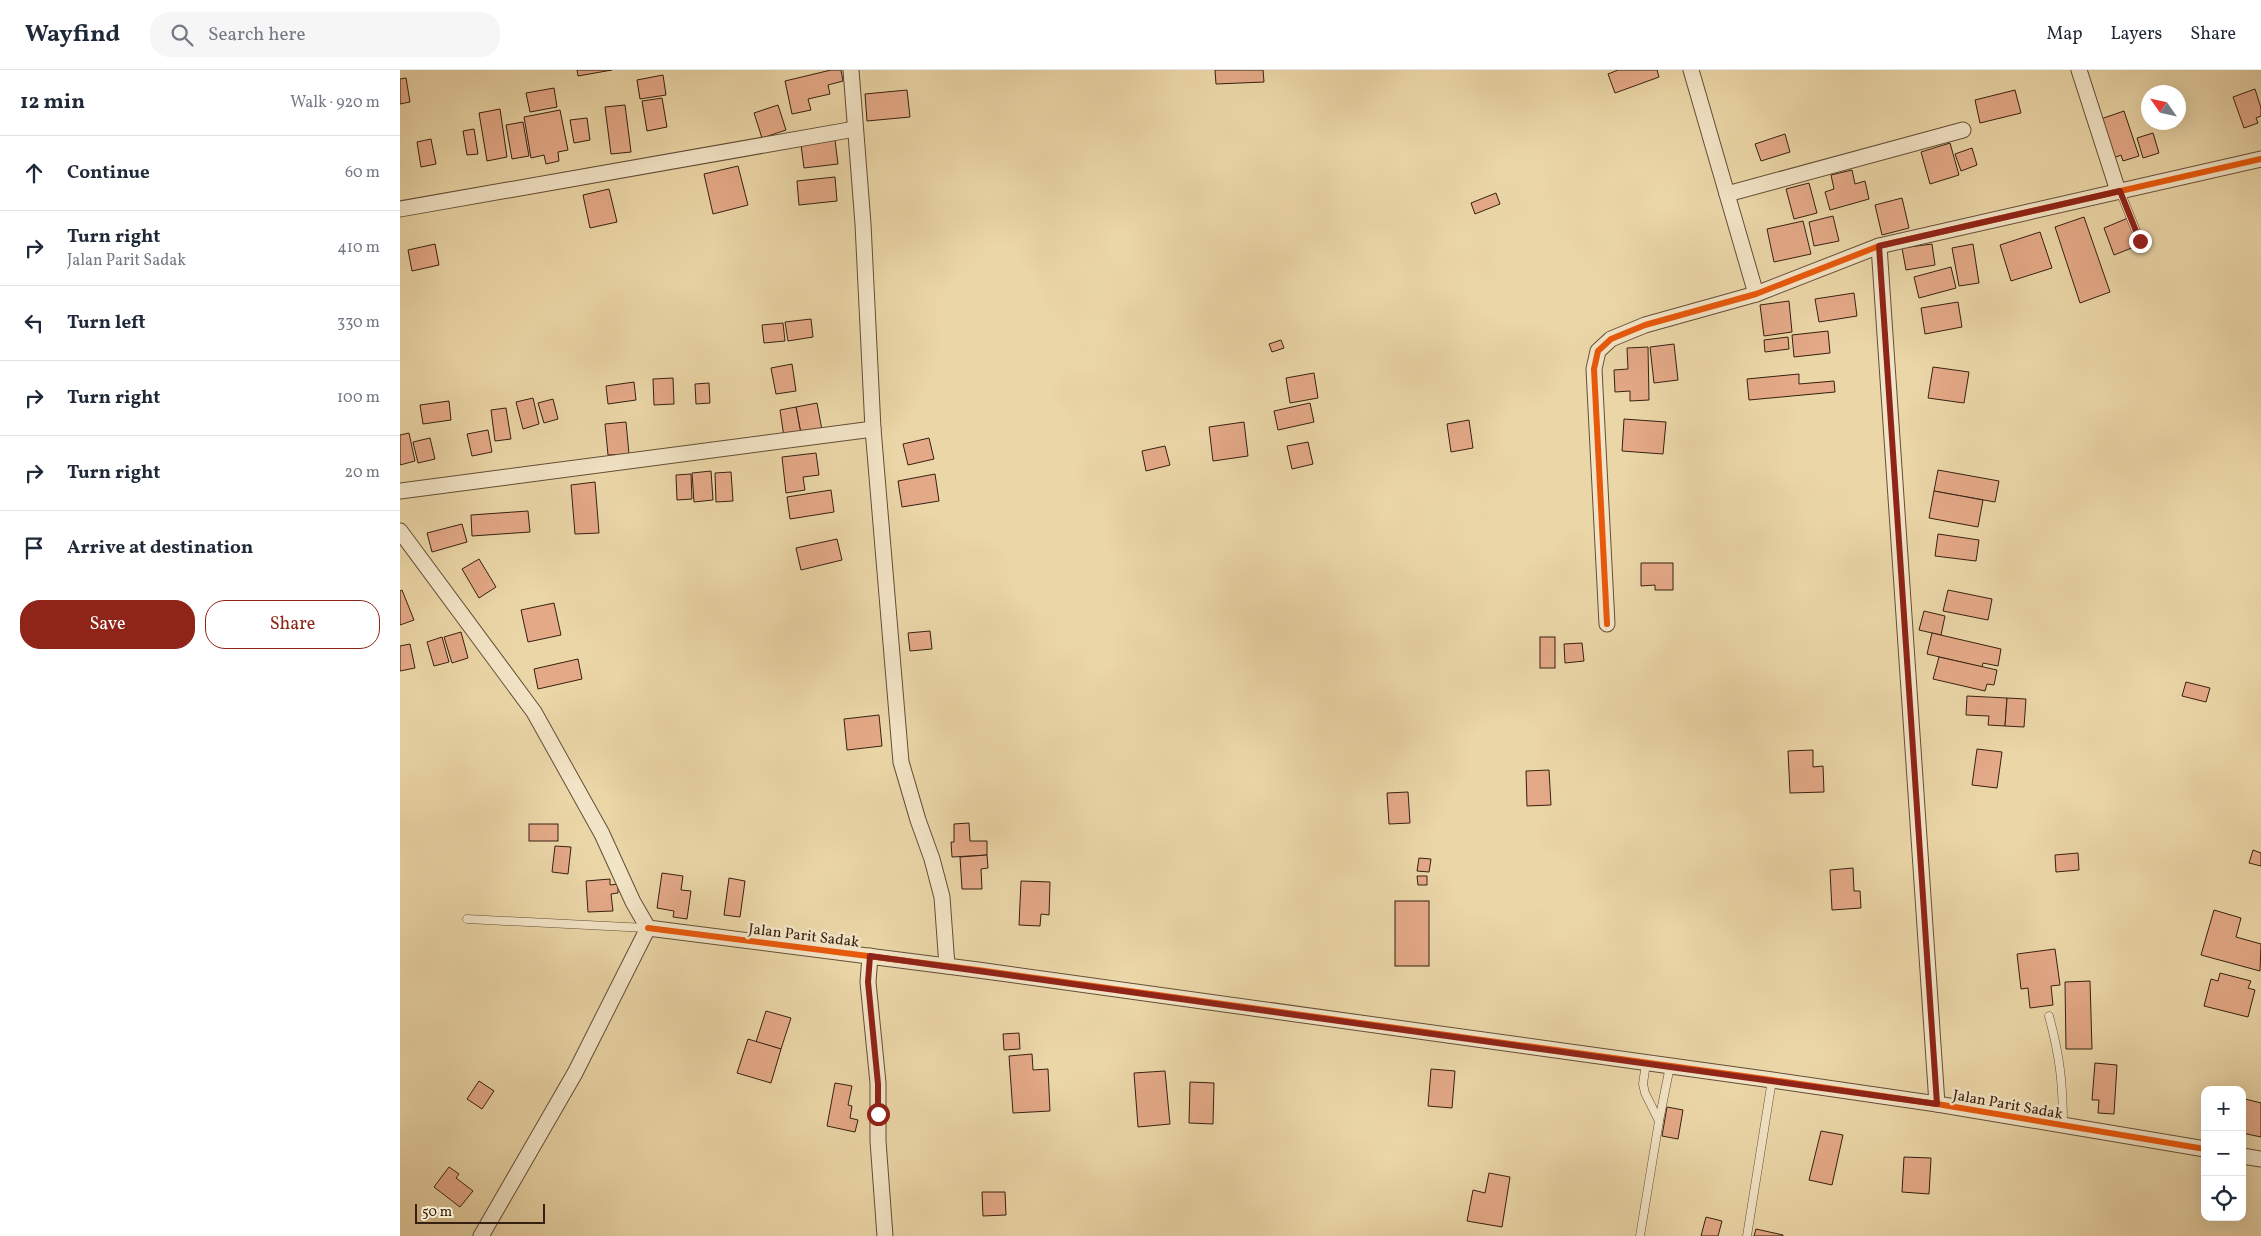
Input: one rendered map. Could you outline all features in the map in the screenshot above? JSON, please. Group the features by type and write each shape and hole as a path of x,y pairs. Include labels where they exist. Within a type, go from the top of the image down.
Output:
{"street":[{"path":"852,70 863,224 873,429 901,762 942,897 947,966"},
{"path":"1691,70 1756,294"},
{"path":"2079,70 2119,191"},
{"path":"400,209 855,129"},
{"path":"1727,194 1963,130"},
{"path":"1607,624 1594,369 1598,352 1611,338 1645,326 1756,294 1879,246 2261,159"},
{"path":"1879,246 1937,1104"},
{"path":"400,491 873,429"},
{"path":"400,531 534,712 602,834 632,902 648,928 575,1073 481,1236"},
{"name":"Jalan Parit Sadak","path":"648,928 869,969 947,966 1772,1080 1937,1104 2201,1148"},
{"path":"869,969 878,1084 878,1141 884,1236"},
{"path":"2246,1157 2261,1159"}],"lane":[{"path":"2119,191 2140,241"},
{"path":"467,919 648,928"},
{"path":"2049,1016 2058,1049 2063,1082 2063,1126"},
{"path":"1646,1063 1643,1084 1645,1093 1659,1121"},
{"path":"1640,1236 1670,1066"},
{"path":"1747,1236 1772,1080"}],"building":[{"path":"577,70 612,70 578,76"},
{"path":"831,70 841,70 843,81 828,85 830,94 808,99 811,110 792,114 785,81"},
{"path":"1215,70 1263,70 1264,82 1216,84"},
{"path":"1618,70 1657,70 1659,77 1615,93 1608,74"},
{"path":"663,75 666,95 640,99 637,80"},
{"path":"406,78 410,102 400,104 400,79"},
{"path":"554,88 557,107 530,112 526,93"},
{"path":"2255,89 2261,108 2261,116 2256,118 2258,123 2244,128 2233,97"},
{"path":"907,90 910,117 867,121 865,94"},
{"path":"2015,90 2021,113 1980,123 1975,100"},
{"path":"662,98 667,127 647,131 642,101"},
{"path":"625,105 631,152 611,154 605,107"},
{"path":"778,105 786,130 762,138 754,113"},
{"path":"500,109 507,157 487,161 479,113"},
{"path":"560,110 568,150 558,152 559,161 546,164 544,155 531,158 524,117"},
{"path":"2124,111 2139,156 2123,161 2121,155 2111,159 2098,120"},
{"path":"587,118 590,140 574,143 570,120"},
{"path":"523,122 529,156 512,159 506,125"},
{"path":"474,129 478,154 467,155 463,131"},
{"path":"2153,133 2159,153 2143,158 2137,138"},
{"path":"1785,134 1790,152 1761,161 1755,144"},
{"path":"431,139 436,164 421,167 417,142"},
{"path":"835,140 838,164 804,168 801,145"},
{"path":"1950,143 1959,175 1930,184 1921,152"},
{"path":"1972,148 1977,165 1961,171 1955,154"},
{"path":"738,166 748,205 713,214 704,174"},
{"path":"1852,170 1855,184 1865,181 1869,199 1830,210 1825,192 1834,189 1831,175"},
{"path":"835,177 837,201 799,205 797,181"},
{"path":"1809,183 1817,213 1794,219 1786,189"},
{"path":"609,189 617,222 590,228 583,195"},
{"path":"1496,193 1500,204 1475,214 1471,203"},
{"path":"1902,198 1909,228 1882,235 1875,205"},
{"path":"1833,216 1839,241 1814,246 1809,222"},
{"path":"2084,217 2110,292 2080,303 2055,227"},
{"path":"2128,218 2139,245 2114,255 2104,228"},
{"path":"1803,221 1811,254 1774,262 1767,229"},
{"path":"2040,232 2052,268 2011,281 2000,245"},
{"path":"435,244 439,265 412,271 408,250"},
{"path":"1932,244 1935,265 1906,270 1902,248"},
{"path":"1973,244 1979,283 1959,286 1952,248"},
{"path":"1951,267 1956,288 1919,298 1914,277"},
{"path":"1854,293 1857,316 1819,322 1815,299"},
{"path":"1789,301 1792,332 1764,336 1760,305"},
{"path":"1958,302 1962,327 1925,334 1921,308"},
{"path":"811,319 813,337 788,341 785,322"},
{"path":"783,323 785,341 764,343 762,325"},
{"path":"1828,331 1830,353 1794,357 1792,335"},
{"path":"1788,337 1789,349 1765,352 1764,340"},
{"path":"1281,340 1284,348 1272,352 1269,344"},
{"path":"1674,344 1678,380 1654,383 1650,347"},
{"path":"1648,347 1649,400 1630,401 1630,391 1615,392 1614,370 1628,369 1627,348"},
{"path":"792,364 796,391 776,394 771,368"},
{"path":"1933,367 1969,372 1964,403 1928,398"},
{"path":"1314,373 1318,398 1290,403 1286,378"},
{"path":"1799,374 1799,384 1834,381 1835,392 1749,400 1747,379"},
{"path":"673,378 674,404 654,405 653,379"},
{"path":"634,382 636,400 608,404 606,386"},
{"path":"709,383 710,403 696,404 695,384"},
{"path":"533,398 539,424 523,429 516,402"},
{"path":"553,399 558,419 544,423 538,403"},
{"path":"449,401 451,420 423,424 420,405"},
{"path":"817,403 822,430 801,434 796,407"},
{"path":"1310,403 1314,422 1278,430 1274,411"},
{"path":"796,407 801,434 784,437 780,410"},
{"path":"506,408 511,439 495,441 491,410"},
{"path":"1624,419 1666,422 1663,454 1622,451"},
{"path":"1469,420 1473,448 1451,452 1447,424"},
{"path":"626,422 629,454 608,455 605,424"},
{"path":"1244,422 1248,456 1213,461 1209,427"},
{"path":"488,430 492,452 472,456 467,434"},
{"path":"409,433 415,461 400,465 400,435"},
{"path":"430,438 435,459 418,463 413,442"},
{"path":"929,438 934,459 908,465 903,444"},
{"path":"1308,442 1313,464 1292,469 1287,446"},
{"path":"1165,446 1170,465 1146,471 1142,451"},
{"path":"816,453 819,475 803,477 805,490 786,493 782,457"},
{"path":"1938,470 1999,481 1995,502 1934,491"},
{"path":"711,471 713,500 694,502 692,473"},
{"path":"731,472 733,501 716,502 715,473"},
{"path":"691,474 692,499 677,500 676,475"},
{"path":"935,474 939,501 902,507 898,481"},
{"path":"595,482 599,533 575,534 571,485"},
{"path":"831,490 834,512 790,519 787,497"},
{"path":"1934,491 1983,500 1978,527 1929,518"},
{"path":"528,511 530,532 472,536 471,515"},
{"path":"462,524 467,542 432,552 427,533"},
{"path":"1938,534 1979,540 1976,561 1935,556"},
{"path":"837,539 842,560 801,570 796,548"},
{"path":"479,559 496,587 479,598 462,569"},
{"path":"1641,563 1673,563 1673,590 1655,590 1655,585 1641,586"},
{"path":"402,590 414,620 400,625 400,591"},
{"path":"1948,590 1992,599 1988,620 1943,611"},
{"path":"554,603 561,635 528,642 521,610"},
{"path":"1924,611 1945,616 1941,635 1919,630"},
{"path":"930,631 932,649 910,651 908,633"},
{"path":"461,632 468,658 452,663 444,637"},
{"path":"1932,633 2001,649 1998,666 1983,663 1982,667 1927,654"},
{"path":"442,637 449,662 434,666 427,642"},
{"path":"1540,637 1555,637 1555,668 1540,668"},
{"path":"1582,643 1584,661 1565,663 1564,644"},
{"path":"410,644 415,668 400,671 400,646"},
{"path":"1939,657 1997,670 1994,685 1987,684 1985,691 1933,679"},
{"path":"578,659 582,679 538,689 534,669"},
{"path":"2186,682 2210,688 2206,702 2182,696"},
{"path":"1967,696 2007,698 2005,726 1988,725 1989,716 1966,715"},
{"path":"2007,698 2026,699 2024,727 2005,726"},
{"path":"879,715 882,746 847,750 844,719"},
{"path":"1977,749 2002,752 1997,788 1972,785"},
{"path":"1813,750 1813,767 1823,766 1824,792 1790,793 1788,751"},
{"path":"1549,770 1551,805 1527,806 1526,771"},
{"path":"1408,792 1410,823 1389,824 1387,793"},
{"path":"969,823 970,841 987,841 987,855 952,857 951,842 954,842 954,824"},
{"path":"529,824 558,824 558,841 529,841"},
{"path":"555,846 571,847 568,874 552,872"},
{"path":"2253,850 2261,853 2261,866 2249,863"},
{"path":"2078,853 2079,870 2056,872 2055,855"},
{"path":"987,855 988,868 981,869 982,889 962,889 960,857"},
{"path":"1419,858 1431,859 1429,872 1417,871"},
{"path":"1853,868 1854,891 1860,891 1861,908 1832,910 1830,870"},
{"path":"662,873 683,876 681,890 691,891 687,919 673,917 674,911 657,908"},
{"path":"1417,876 1427,876 1427,885 1418,885"},
{"path":"729,878 745,881 740,917 724,915"},
{"path":"610,879 610,885 618,884 618,893 611,894 613,911 588,912 586,881"},
{"path":"1021,881 1050,882 1049,915 1041,914 1040,926 1019,925"},
{"path":"1395,901 1429,901 1429,966 1395,966"},
{"path":"2214,910 2241,918 2236,937 2261,944 2260,971 2201,955"},
{"path":"2055,949 2060,985 2051,986 2053,1005 2030,1008 2028,988 2021,989 2017,954"},
{"path":"2220,973 2251,981 2248,988 2255,990 2248,1017 2204,1006 2211,979 2218,981"},
{"path":"2090,981 2092,1049 2066,1049 2065,982"},
{"path":"766,1011 791,1018 781,1049 756,1042"},
{"path":"1019,1033 1020,1049 1004,1050 1003,1034"},
{"path":"748,1039 781,1049 771,1083 737,1073"},
{"path":"1032,1054 1033,1070 1048,1069 1050,1111 1013,1113 1009,1056"},
{"path":"2095,1063 2117,1065 2114,1114 2098,1113 2099,1100 2092,1100"},
{"path":"1431,1069 1455,1071 1452,1108 1428,1106"},
{"path":"1165,1071 1170,1124 1138,1127 1134,1073"},
{"path":"479,1081 494,1091 482,1109 467,1099"},
{"path":"1190,1082 1214,1083 1213,1124 1189,1123"},
{"path":"835,1083 852,1086 848,1105 852,1106 850,1118 858,1120 855,1132 827,1126"},
{"path":"2246,1099 2261,1103 2261,1137 2246,1134"},
{"path":"1667,1107 1683,1110 1678,1139 1662,1136"},
{"path":"1821,1131 1843,1135 1832,1185 1809,1180"},
{"path":"1904,1157 1931,1158 1929,1194 1902,1192"},
{"path":"449,1167 459,1174 456,1178 473,1191 460,1207 434,1187"},
{"path":"1489,1173 1510,1177 1502,1227 1467,1221 1473,1190 1485,1193"},
{"path":"982,1192 1005,1192 1006,1215 983,1216"},
{"path":"1706,1217 1722,1221 1718,1236 1701,1236"},
{"path":"1756,1229 1783,1235 1783,1236 1754,1236"}],"cycle path":[{"path":"1607,624 1594,369 1598,351 1611,339 1645,325 1756,294 1879,246 2261,159"},
{"path":"648,928 978,970 1772,1080 1937,1104 2201,1148"}],"route":[{"path":"878,1114 878,1084 868,982 870,956 1937,1104 1879,246 2120,191 2140,241"}]}
